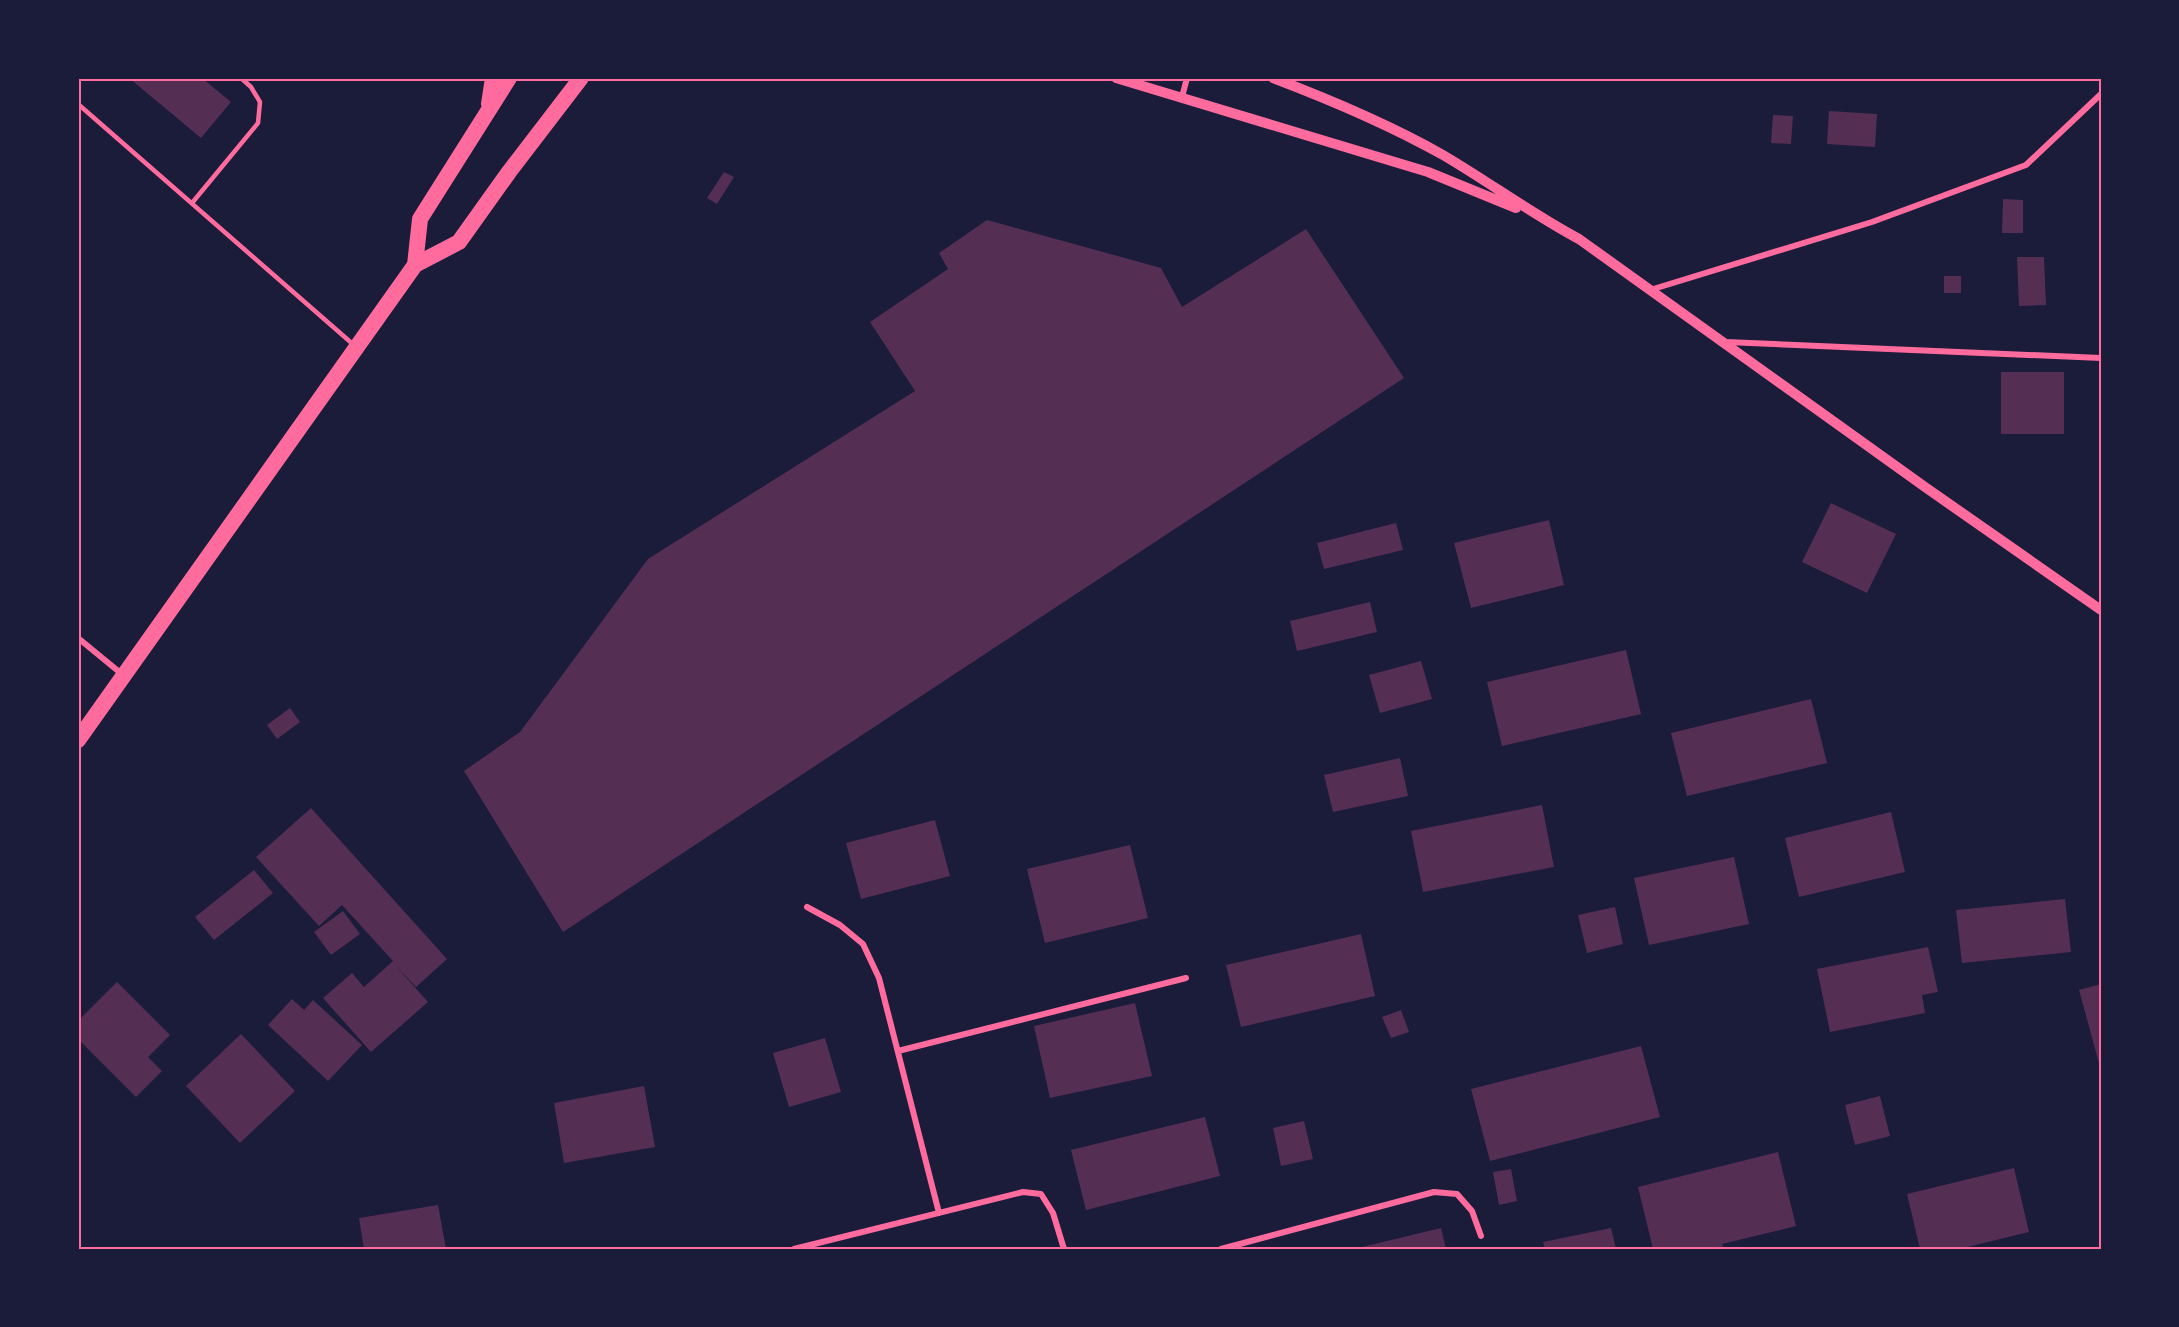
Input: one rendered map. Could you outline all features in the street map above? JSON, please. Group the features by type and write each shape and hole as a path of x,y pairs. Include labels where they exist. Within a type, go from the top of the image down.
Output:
{"highway":[{"path":"488,111 493,78"},
{"path":"415,265 420,219 509,78"},
{"path":"78,740 415,265 459,242 509,172 582,81"}],"street":[{"path":"1116,78 1428,172 1541,218"},
{"path":"1182,97 1187,78"},
{"path":"1273,78 1384,124 1444,156 1578,239 1925,488 2101,610"},
{"path":"1649,290 1872,222 2026,165 2101,94"},
{"path":"1722,342 2101,358"},
{"path":"78,638 124,676"},
{"path":"807,907 840,925 863,944 879,978 939,1213"},
{"path":"898,1052 1186,978"},
{"path":"794,1249 1023,1192 1041,1194 1053,1213 1064,1249"},
{"path":"1221,1249 1434,1192 1457,1194 1472,1211 1481,1236"}],"lane":[{"path":"192,203 258,123 260,102 251,87 241,78"},
{"path":"78,104 357,347"}],"building":[{"path":"129,78 202,78 231,102 201,138"},
{"path":"1829,111 1877,114 1875,147 1827,144"},
{"path":"1773,115 1793,116 1791,144 1771,143"},
{"path":"724,172 734,177 717,204 707,198"},
{"path":"2003,199 2023,200 2023,233 2002,233"},
{"path":"987,220 1161,268 1182,307 1306,229 1404,378 563,932 464,771 520,732 648,559 915,391 870,322 948,269 939,253"},
{"path":"2017,257 2044,257 2046,305 2019,306"},
{"path":"1944,276 1961,276 1961,293 1944,293"},
{"path":"2001,372 2064,372 2064,434 2001,434"},
{"path":"1831,503 1896,534 1867,593 1802,562"},
{"path":"1549,520 1564,585 1471,608 1454,543"},
{"path":"1396,523 1403,550 1324,569 1317,543"},
{"path":"1370,602 1377,632 1297,651 1290,621"},
{"path":"1626,650 1641,714 1502,746 1487,682"},
{"path":"1421,661 1432,699 1380,713 1369,675"},
{"path":"1811,699 1827,763 1687,796 1671,733"},
{"path":"290,708 300,722 277,739 267,725"},
{"path":"1400,758 1408,796 1333,812 1324,775"},
{"path":"1542,805 1554,867 1423,892 1411,831"},
{"path":"311,808 447,959 416,987 395,965 428,1002 371,1052 323,998 352,973 364,987 393,961 342,905 319,926 256,857"},
{"path":"1891,812 1905,872 1799,897 1785,838"},
{"path":"935,820 950,876 861,899 846,843"},
{"path":"1130,845 1148,918 1045,943 1027,869"},
{"path":"1734,857 1749,924 1649,945 1634,878"},
{"path":"254,870 273,893 214,940 195,917"},
{"path":"2065,899 2071,952 1962,963 1956,910"},
{"path":"1615,907 1623,944 1587,953 1578,915"},
{"path":"343,911 360,934 331,955 314,932"},
{"path":"1361,934 1375,996 1241,1027 1226,965"},
{"path":"1928,947 1938,992 1922,995 1925,1013 1830,1032 1817,969"},
{"path":"117,982 170,1035 148,1057 162,1071 136,1097 78,1039 78,1021"},
{"path":"2101,984 2101,1067 2100,1067 2079,990"},
{"path":"292,999 304,1010 313,1000 362,1045 328,1081 268,1025"},
{"path":"1135,1003 1152,1076 1050,1098 1034,1026"},
{"path":"1401,1010 1409,1032 1391,1038 1382,1017"},
{"path":"241,1034 295,1091 240,1143 186,1086"},
{"path":"825,1038 841,1092 789,1107 773,1053"},
{"path":"1641,1046 1660,1117 1490,1161 1471,1089"},
{"path":"644,1086 655,1147 564,1163 554,1103"},
{"path":"1880,1096 1890,1136 1855,1145 1845,1105"},
{"path":"1205,1117 1220,1176 1086,1210 1071,1150"},
{"path":"1304,1121 1313,1159 1281,1166 1273,1128"},
{"path":"1778,1152 1796,1226 1722,1244 1724,1249 1653,1249 1638,1187"},
{"path":"2014,1168 2029,1232 1959,1249 1920,1249 1907,1194"},
{"path":"1511,1169 1517,1201 1499,1205 1493,1172"},
{"path":"438,1205 446,1249 364,1249 359,1218"},
{"path":"1441,1228 1446,1249 1358,1249 1358,1248"},
{"path":"1611,1228 1616,1249 1545,1249 1543,1242"}]}
